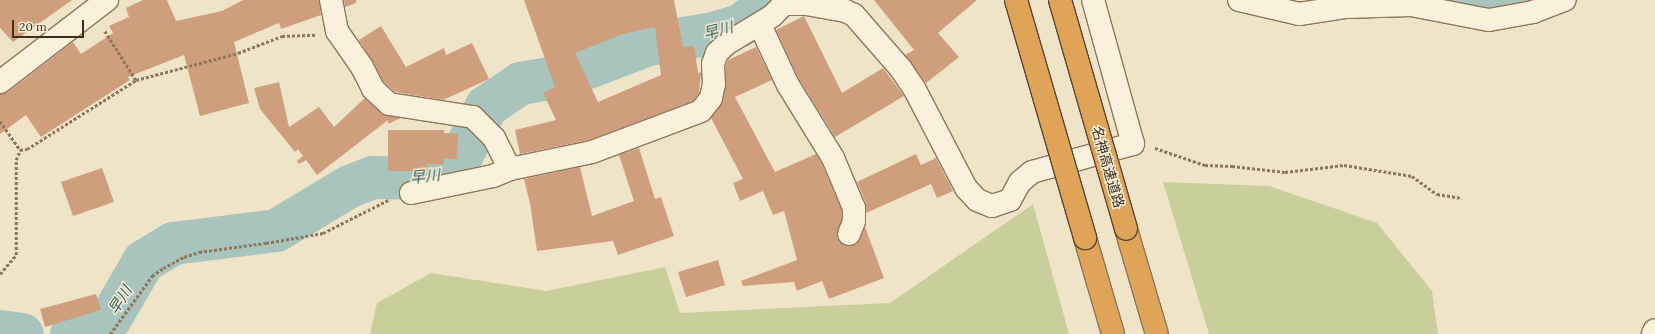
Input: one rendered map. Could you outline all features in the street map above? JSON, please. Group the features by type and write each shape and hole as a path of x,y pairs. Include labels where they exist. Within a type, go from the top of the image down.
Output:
{"highway":[{"path":"1016,0 1113,334"},
{"name":"名神高速道路","path":"1060,0 1157,334"}],"street":[{"path":"331,0 337,31 362,67 373,89 389,104 478,122 494,138 510,169"},
{"path":"411,193 493,176 510,169 592,152 701,111 711,98 714,84 713,64 718,53 726,44 760,25 772,16 783,2 845,10 854,15 901,69 914,88 966,188 977,200 992,206 1010,200 1020,182 1032,172 1133,144 1093,0"},
{"path":"1239,0 1299,14 1346,7 1411,5 1489,20 1533,12 1565,0"},
{"path":"0,82 99,5"},
{"path":"760,25 788,85 833,158 854,208 854,221 849,234"},
{"path":"1654,334 1655,330"}],"path":[{"path":"99,5 136,80"},
{"path":"20,150 27,149 136,80 238,53 282,36 314,35 337,31"},
{"path":"0,121 20,150"},
{"path":"1133,144 1144,144 1205,165 1232,166 1285,172 1344,165 1412,176 1437,194 1462,198"},
{"path":"0,274 16,255 16,160 20,150"},
{"path":"110,334 152,276 163,268 184,257 199,252 266,243 323,233 392,198 411,193"}],"green space":[{"path":"1163,182 1269,186 1377,223 1432,291 1438,334 1209,334"},
{"path":"1033,204 1069,334 370,334 377,303 431,273 546,291 665,267 680,313 890,303"}],"building":[{"path":"0,0 72,0 13,42 0,28"},
{"path":"143,0 167,0 176,21 222,11 243,0 319,0 321,15 281,29 279,23 234,42 249,103 200,116 184,55 128,77 130,80 41,137 26,115 0,134 0,94 8,92 73,42 81,54 113,33 109,26 129,17 126,8"},
{"path":"344,0 356,0 356,3 345,7"},
{"path":"524,0 674,0 683,47 694,46 698,73 701,72 699,93 693,101 589,140 520,154 515,130 556,120 543,93 555,87","holes":["655,27 661,75 598,102 575,53 623,34"]},
{"path":"874,0 977,0 938,33 959,57 926,83 905,55 914,50"},
{"path":"804,16 842,93 883,68 904,96 835,137 799,79 776,30"},
{"path":"381,26 406,67 444,48 446,55 472,43 489,79 443,100 395,92 383,81 359,40"},
{"path":"756,47 772,80 735,97 775,172 816,154 822,164 842,211 842,219 837,236 839,242 845,246 857,244 865,227 884,278 829,299 822,281 797,291 794,282 743,286 741,281 797,260 784,211 773,215 763,191 740,201 733,183 743,179 711,118 723,101 726,84 726,66 728,60"},
{"path":"279,82 289,127 319,107 334,127 365,98 381,113 401,118 388,124 388,120 317,175 306,160 299,164 297,161 303,156 298,149 295,152 260,109 254,88"},
{"path":"388,130 444,130 444,133 458,134 457,159 444,159 444,165 427,164 427,171 388,171"},
{"path":"639,148 655,199 661,197 674,236 618,255 613,241 537,251 530,203 524,179 580,167 592,216 634,201 619,155"},
{"path":"916,154 921,165 936,158 953,191 937,198 931,184 866,213 866,203 857,182"},
{"path":"102,168 114,202 73,216 61,182"},
{"path":"718,260 725,285 686,297 678,272"},
{"path":"96,294 101,310 45,327 40,309"}],"waterway":[{"name":"早川","path":"71,334 83,332 110,318 143,261 173,243 276,230 349,186 373,177 428,178 448,173 461,156 486,106 520,83 567,75 648,44 713,33 740,25 772,0"},
{"name":"早川","path":"1472,0 1495,3 1523,0"},
{"name":"早川","path":"0,331 22,334"}]}
